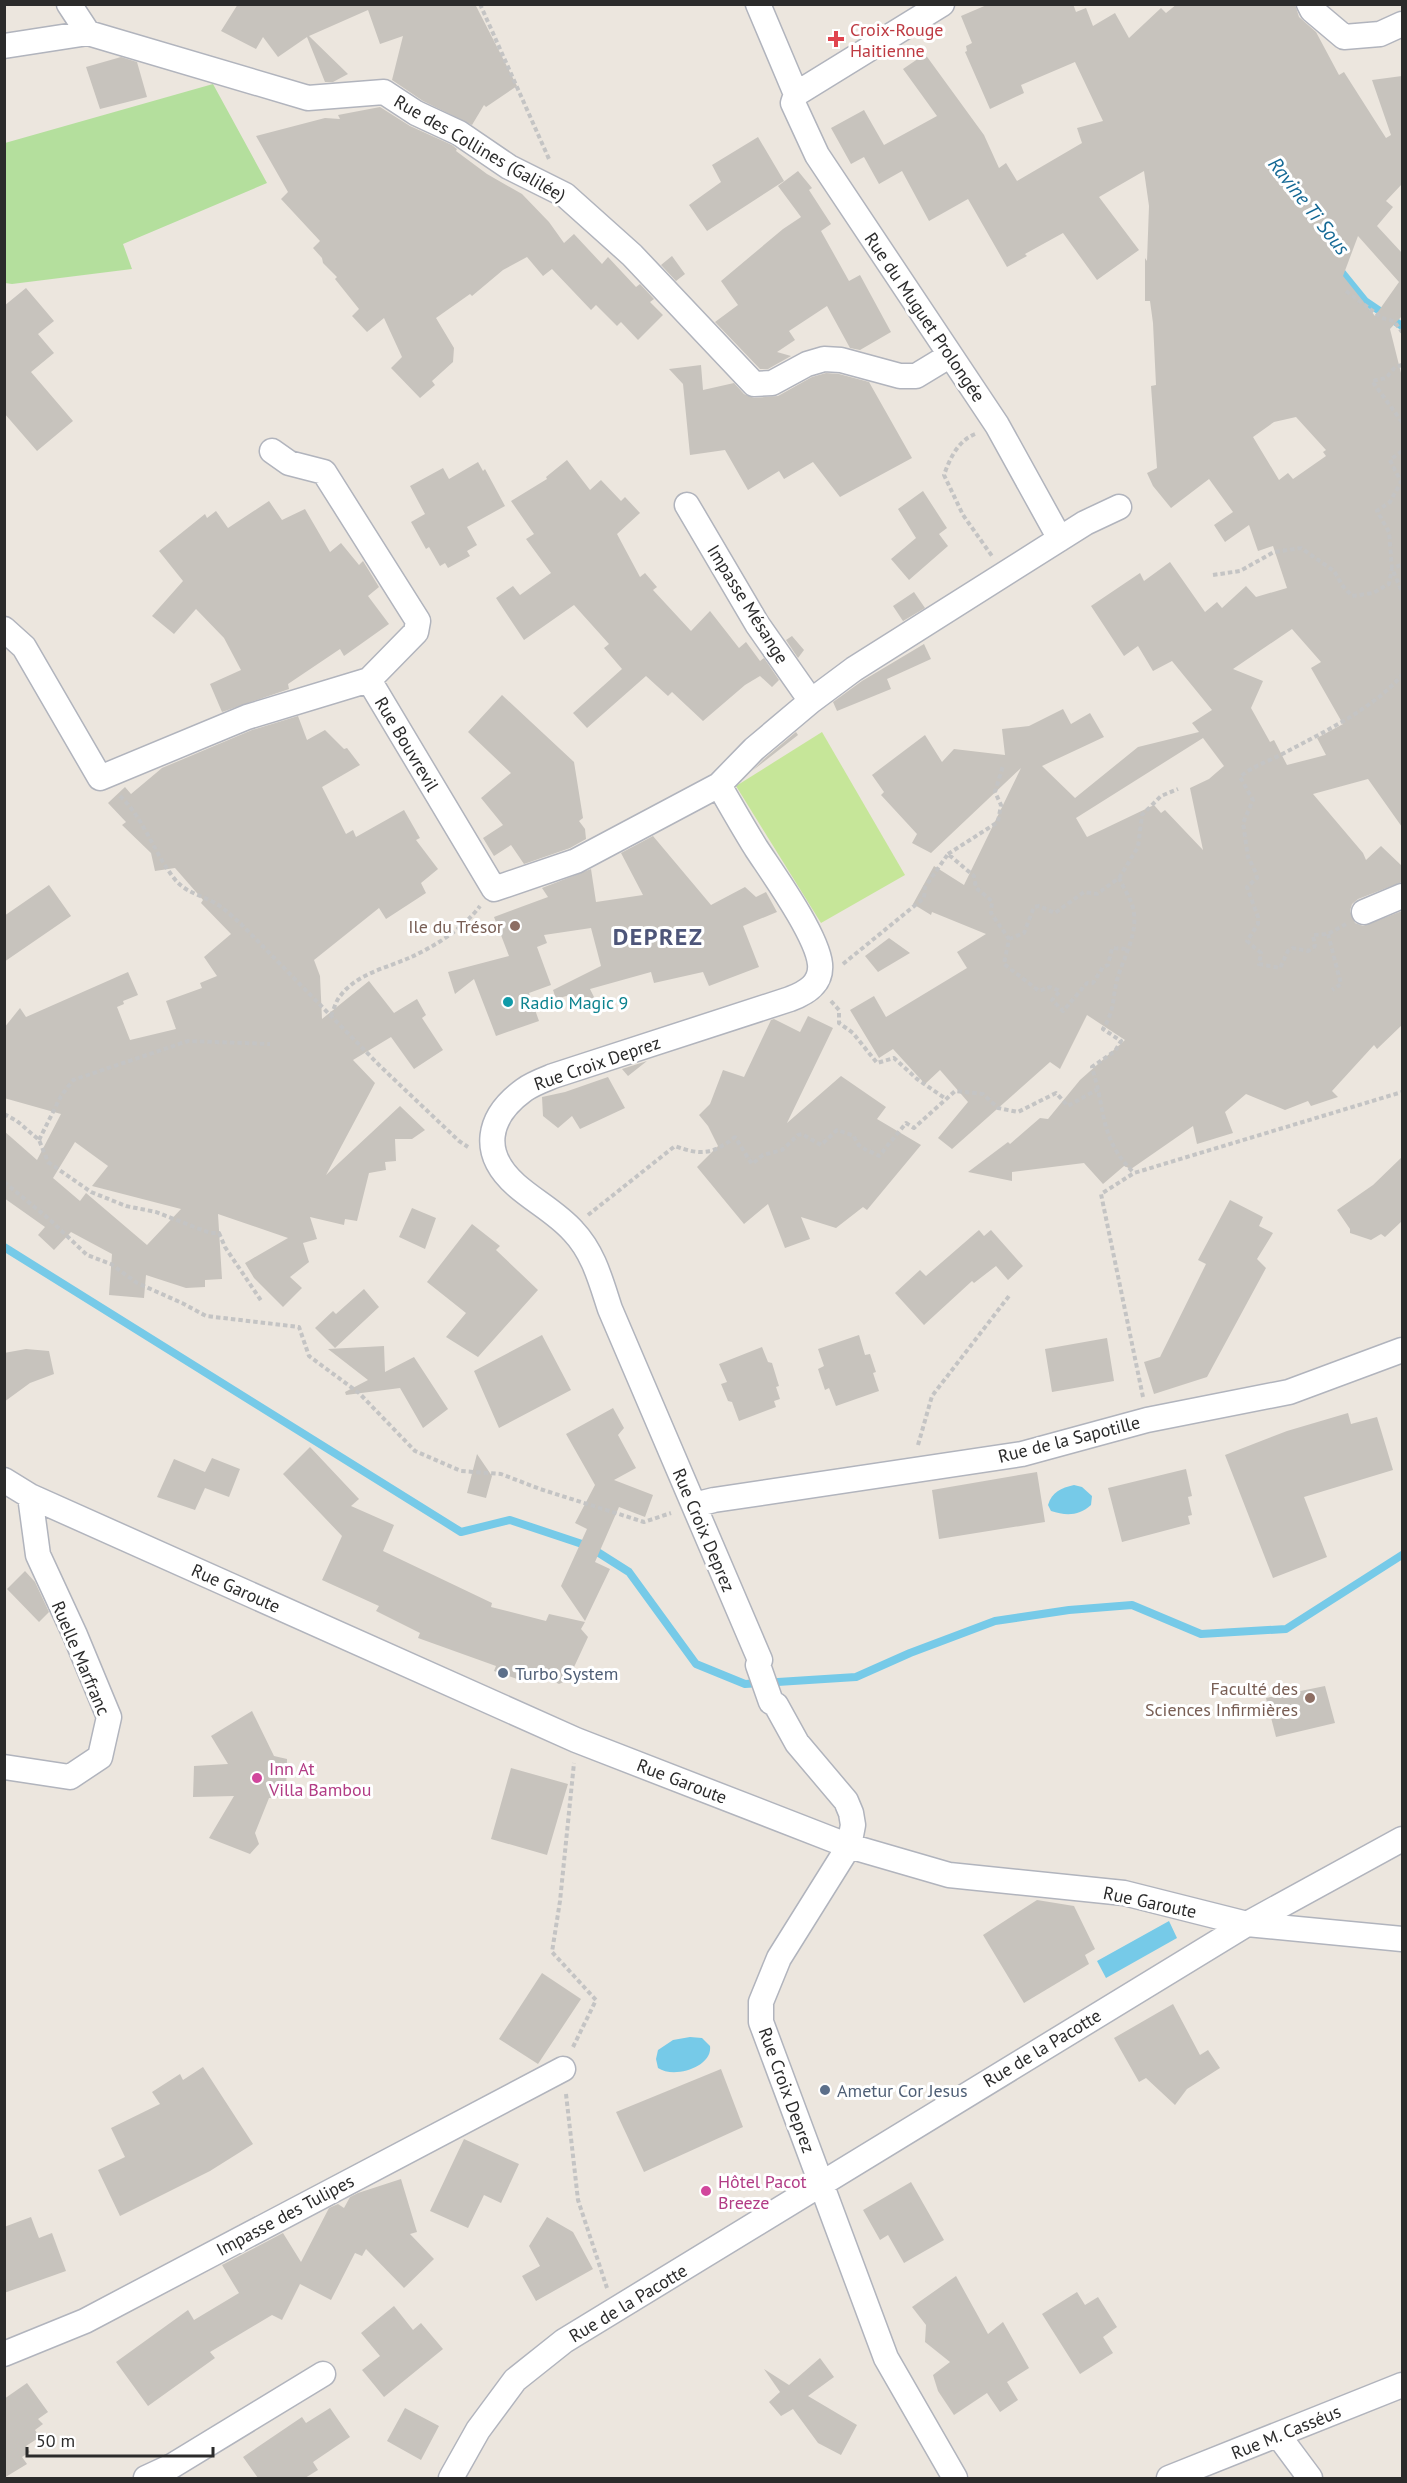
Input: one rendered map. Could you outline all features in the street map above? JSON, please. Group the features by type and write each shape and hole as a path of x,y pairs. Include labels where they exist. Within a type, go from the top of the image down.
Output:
{"street":[{"path":"69,4 88,33"},
{"name":"Rue du Muguet Prolongée","path":"758,4 796,94 793,104 817,154 997,425 1060,539"},
{"path":"796,94 942,4"},
{"path":"1309,4 1312,10 1344,37 1380,34 1402,24"},
{"name":"Rue des Collines (Galilée)","path":"4,46 88,33 308,98 384,92 416,113 459,133 509,167 565,195 632,255 754,384 772,383 807,364 824,359 841,360 900,376 916,376 950,356"},
{"name":"Rue Bouvrevil","path":"272,451 289,463 324,472 418,621 417,632 369,680 494,889"},
{"name":"Impasse Mésange","path":"687,505 758,624 811,701"},
{"path":"494,889 576,861 718,784 754,749 811,701 854,669 1085,523 1119,507"},
{"path":"4,629 24,646 100,778 247,717 369,680"},
{"path":"718,784 796,910 815,947 820,965 817,981"},
{"path":"1364,912 1402,896"},
{"name":"Rue Croix Deprez","path":"817,981 806,993 790,999 553,1076 525,1088 503,1107 493,1128 492,1148 496,1160 515,1185 573,1231 593,1259 610,1310 760,1660 758,1665 771,1702 776,1705 797,1743 846,1801 853,1825 849,1846 779,1959 761,2002 761,2022 886,2358 956,2478"},
{"name":"Rue de la Sapotille","path":"694,1505 911,1469 1022,1454 1147,1420 1289,1392 1402,1350"},
{"name":"Rue Garoute","path":"4,1480 30,1496 576,1740 849,1846 949,1875 1124,1893 1247,1924 1402,1939"},
{"name":"Ruelle Marfranc","path":"4,1767 70,1776 100,1757 109,1717 38,1555 30,1496"},
{"name":"Rue de la Pacotte","path":"451,2478 478,2430 515,2380 564,2341 615,2312 822,2182 1247,1924 1402,1839"},
{"name":"Impasse des Tulipes","path":"4,2354 85,2321 563,2069"},
{"path":"146,2478 172,2466 323,2374"},
{"name":"Rue M. Casséus","path":"1170,2478 1402,2385"},
{"path":"1278,2435 1310,2478"}],"path":[{"path":"480,4 565,195"},
{"path":"1346,291 1383,318 1394,321 1402,332"},
{"path":"1402,365 1395,367 1386,378 1372,381 1402,422"},
{"path":"997,425 967,437 953,452 944,475 963,515 1004,574"},
{"path":"1213,575 1240,571 1274,552 1301,548 1334,571 1352,596 1373,593 1389,584 1392,568 1389,532 1377,511 1390,502 1401,482 1390,460 1402,452"},
{"path":"1392,568 1402,565"},
{"path":"1392,568 1402,592"},
{"path":"1364,912 1328,934 1313,935 1315,946 1308,951 1293,948 1288,951 1281,968 1259,964 1261,953 1247,941 1258,924 1258,917 1247,886 1257,878 1257,873 1248,857 1243,823 1253,800 1240,777 1373,702 1402,675"},
{"path":"946,1099 917,1079 894,1058 877,1063 853,1033 839,1023 838,1010 817,981 855,955 924,898 925,887 948,854 998,822 1001,805 995,792 1003,766"},
{"path":"100,778 126,802 141,820 173,877 182,887 190,894 216,903 241,924 459,1141 476,1152 496,1160"},
{"path":"1009,939 1024,933 1034,907 1039,906 1054,913 1084,892 1097,894 1119,878 1138,847 1142,815 1161,796 1178,789"},
{"path":"948,854 974,876 976,888 992,901 991,914 1009,939 1004,964 1039,991 1050,987 1060,991 1052,1000 1063,1011 1087,983 1093,983 1103,967 1108,965 1112,948 1127,949"},
{"path":"1119,878 1134,910 1134,927 1113,997 1115,1004 1103,1029 1122,1041 1114,1052 1092,1067 1110,1141 1117,1156 1134,1173"},
{"path":"331,1016 339,996 349,986 364,976 411,957 443,939 475,914 494,889"},
{"path":"1328,934 1341,984 1332,990"},
{"path":"39,1140 61,1096 73,1080 188,1041 270,1044"},
{"path":"573,1231 588,1215 675,1146 689,1151 716,1152 735,1137 752,1164 763,1155 782,1150 798,1135 802,1134 821,1145 837,1130 854,1136 860,1148 879,1156 906,1123 914,1128 955,1091 983,1094 998,1108 1018,1112 1056,1093 1068,1106 1098,1089"},
{"path":"1147,1420 1101,1194 1134,1173 1402,1092"},
{"path":"4,1114 17,1120 39,1140 48,1162 91,1192 126,1206 156,1212 210,1233 219,1233 233,1260 262,1302"},
{"path":"4,1182 48,1218 87,1255 111,1264 137,1283 206,1316 299,1327 309,1356 359,1393 415,1451 460,1471 501,1474 540,1490 644,1522 694,1505"},
{"path":"911,1469 932,1396 1009,1296"},
{"path":"576,1740 560,1901 552,1952 596,2000 563,2069 578,2200 615,2312"}],"green space":[{"path":"213,84 267,183 123,244 132,269 5,283 5,143"},
{"path":"822,732 905,875 821,923 736,786"}],"water":[{"path":"1074,1485 1082,1487 1092,1496 1091,1505 1072,1514 1051,1511 1048,1505 1055,1494 1061,1489"},
{"path":"1169,1921 1177,1938 1106,1978 1097,1961"},
{"path":"690,2037 702,2038 710,2046 705,2060 691,2069 682,2071 665,2071 658,2068 656,2059 658,2050 673,2040"}],"building":[{"path":"238,4 475,4 517,86 486,107 484,105 472,125 423,101 392,80 403,36 380,44 368,10 309,36 348,74 333,82 325,82 307,37 278,57 263,37 256,49 221,31"},
{"path":"989,4 1073,4 1076,12 1086,8 1093,26 1115,13 1129,38 1161,8 1166,13 1177,4 1295,4 1299,17 1316,32 1339,75 1344,72 1386,138 1391,135 1372,80 1402,76 1402,184 1386,201 1393,207 1377,226 1402,253 1402,316 1390,329 1402,377 1402,827 1368,779 1313,794 1363,853 1366,860 1381,846 1402,866 1402,882 1358,899 1352,904 1350,911 1355,923 1363,926 1402,911 1402,1025 1377,1049 1374,1045 1332,1091 1338,1097 1311,1106 1308,1101 1285,1110 1246,1094 1225,1112 1233,1133 1197,1144 1193,1126 1131,1169 1124,1166 1103,1184 1084,1163 1012,1172 1012,1181 968,1172 1008,1142 1010,1144 1040,1118 1048,1119 1080,1080 1125,1040 1087,1015 1060,1069 1050,1062 952,1149 938,1138 968,1102 940,1070 925,1084 893,1049 879,1058 850,1010 874,996 886,1017 967,968 957,952 986,934 932,912 931,915 913,904 934,866 964,885 1021,768 931,853 912,843 917,834 881,795 884,792 872,775 925,735 942,762 954,749 1005,755 1002,729 1029,726 1063,709 1071,724 1090,713 1104,737 1042,766 1075,798 1138,747 1199,732 1192,723 1212,710 1172,661 1153,671 1138,646 1124,656 1091,606 1140,573 1144,581 1170,562 1205,612 1217,602 1222,608 1246,586 1256,597 1287,588 1273,546 1258,551 1249,525 1225,542 1214,525 1233,512 1209,479 1171,508 1153,486 1147,473 1157,468 1151,386 1156,385 1153,323 1150,301 1145,301 1145,258 1147,261 1149,206 1144,171 1099,197 1139,250 1097,280 1063,233 1007,267 968,199 929,221 902,171 879,184 864,157 851,164 831,128 864,110 884,145 937,116 903,69 925,54 984,135 999,168 1006,163 1017,181 1082,143 1077,128 1103,121 1075,62 1021,85 1024,93 990,109 965,52 967,51 966,46 972,43 961,16","holes":["1358,236 1399,282 1375,316 1343,276","1296,417 1326,450 1323,452 1326,456 1293,479 1288,473 1279,480 1253,437 1274,422","1292,629 1321,662 1311,668 1343,724 1317,738 1326,755 1287,765 1274,740 1270,742 1251,708 1263,681 1233,669","1203,738 1224,766 1209,779 1190,788 1203,850 1165,810 1161,813 1154,805 1087,837 1076,818"]},
{"path":"121,57 137,62 147,97 100,109 86,67"},
{"path":"380,107 410,126 452,145 457,149 456,151 487,174 522,194 549,222 564,243 574,234 602,264 608,257 636,287 640,284 654,299 650,302 663,315 638,340 621,322 617,326 596,305 591,310 552,269 543,276 527,257 503,270 472,296 470,294 436,318 454,348 453,362 432,381 435,385 420,398 391,368 402,357 384,318 367,332 352,316 359,309 313,248 320,241 281,199 288,192 256,136 325,118 340,119 338,115"},
{"path":"758,137 784,181 707,231 689,205 721,182 712,165"},
{"path":"798,171 812,188 809,190 831,224 821,231 849,281 860,275 891,332 860,350 850,348 827,306 789,331 795,340 777,352 791,356 768,369 760,369 715,322 738,305 721,281 783,229 801,217 778,186"},
{"path":"672,256 685,274 676,281 661,265"},
{"path":"26,288 54,321 38,334 54,353 31,372 73,421 37,451 4,413 4,306"},
{"path":"701,365 703,390 734,383 744,394 754,398 778,396 812,377 826,373 869,382 912,458 840,497 813,462 784,479 779,471 748,490 725,450 690,455 683,384 669,369"},
{"path":"567,460 590,490 601,480 621,501 625,497 640,513 617,534 640,577 645,573 657,587 653,590 691,631 710,611 739,648 746,642 760,661 764,658 779,680 772,687 760,676 745,685 703,721 672,692 668,696 646,676 587,728 573,713 622,669 604,648 609,644 574,605 524,640 496,598 513,586 520,595 551,573 526,539 534,534 511,501 547,479 546,477"},
{"path":"478,462 483,471 485,469 505,506 467,527 477,545 467,551 470,556 448,568 445,563 440,566 429,547 426,549 411,522 425,514 410,486 443,468 449,479"},
{"path":"923,491 947,528 939,534 948,546 909,580 891,559 916,538 898,509"},
{"path":"269,501 282,520 305,509 330,552 341,543 359,565 363,561 379,587 368,596 389,624 344,656 340,649 288,684 289,689 222,712 210,684 241,670 224,638 196,609 174,634 152,616 183,581 159,551 205,514 207,518 216,511 228,528"},
{"path":"914,592 925,608 903,621 893,606"},
{"path":"792,636 804,650 798,658 786,640"},
{"path":"924,644 931,659 887,679 891,689 837,711 833,702 862,681"},
{"path":"502,695 574,762 583,818 579,821 585,829 586,839 570,848 524,864 511,845 494,856 483,838 503,825 481,798 511,773 468,732"},
{"path":"298,716 307,740 325,730 344,749 347,748 360,765 322,787 346,834 353,830 356,837 404,810 420,838 416,840 438,869 421,883 426,893 386,919 379,908 314,960 320,976 322,1019 369,981 394,1013 417,999 426,1015 422,1018 443,1050 414,1069 391,1037 353,1060 375,1083 326,1175 400,1106 425,1130 412,1139 395,1139 396,1161 385,1162 386,1170 369,1173 357,1221 345,1219 344,1225 310,1217 317,1239 303,1243 309,1262 290,1277 302,1288 283,1307 254,1278 245,1263 288,1238 218,1214 222,1279 205,1280 205,1287 186,1288 146,1275 144,1298 109,1295 112,1254 71,1232 54,1250 38,1235 45,1227 4,1198 4,1131 37,1160 61,1114 4,1098 4,1028 20,1008 26,1017 128,972 138,995 123,1001 124,1004 117,1007 130,1040 176,1029 166,1001 202,988 200,983 217,976 204,957 231,934 201,903 203,900 175,868 155,871 151,853 122,825 126,822 108,803 125,787 131,794 162,768 252,730","holes":["75,1142 108,1166 92,1186 181,1209 147,1245 86,1193 80,1201 53,1178"]},
{"path":"796,732 798,735 752,771 764,759"},
{"path":"653,836 711,905 745,887 756,897 766,892 777,912 743,926 759,967 709,986 703,972 654,983 651,972 590,989 595,999 577,1009 570,995 556,999 553,990 601,966 591,928 544,935 547,943 537,947 551,985 529,993 539,1021 496,1036 474,979 455,994 448,972 509,956 494,917 548,897 542,888 591,869 596,902 643,895 621,853"},
{"path":"49,885 71,916 4,962 4,916"},
{"path":"889,938 910,953 878,972 865,956"},
{"path":"808,1016 833,1028 787,1123 841,1076 886,1107 877,1119 921,1145 867,1210 863,1207 836,1228 801,1217 810,1239 785,1248 768,1204 744,1224 697,1167 718,1146 708,1126 699,1115 710,1104 723,1070 744,1077 771,1020 774,1019 800,1032"},
{"path":"647,1061 628,1076 622,1069"},
{"path":"608,1077 625,1108 580,1129 572,1116 558,1128 543,1116 542,1097 565,1092"},
{"path":"1402,1157 1402,1221 1385,1237 1381,1234 1371,1240 1350,1233 1350,1229 1337,1210 1373,1185"},
{"path":"1230,1200 1263,1217 1259,1226 1273,1233 1257,1259 1266,1268 1207,1377 1154,1394 1144,1362 1160,1357 1206,1264 1198,1260"},
{"path":"412,1208 436,1218 425,1249 399,1237"},
{"path":"472,1224 500,1246 496,1250 538,1290 478,1357 446,1337 466,1313 427,1282"},
{"path":"979,1230 984,1236 991,1230 1023,1266 1008,1280 996,1266 974,1283 972,1281 924,1325 895,1293 920,1270 926,1276"},
{"path":"364,1289 379,1307 335,1348 315,1328 333,1311 336,1314"},
{"path":"542,1335 571,1390 499,1428 474,1371"},
{"path":"859,1335 865,1355 870,1354 879,1391 836,1406 829,1388 825,1390 818,1369 824,1366 818,1349"},
{"path":"1107,1338 1114,1381 1052,1392 1045,1349"},
{"path":"384,1346 385,1372 414,1357 448,1409 423,1428 400,1388 346,1395 345,1392 368,1380 328,1349"},
{"path":"762,1347 768,1362 772,1363 779,1386 776,1387 780,1399 774,1401 776,1407 739,1421 732,1402 728,1401 721,1384 727,1382 719,1364"},
{"path":"26,1349 49,1351 54,1374 30,1383 4,1402 4,1353"},
{"path":"613,1408 624,1428 618,1435 636,1468 614,1480 653,1495 645,1517 619,1507 595,1562 610,1569 585,1621 561,1586 587,1529 575,1523 595,1485 566,1434"},
{"path":"1348,1413 1351,1424 1377,1417 1393,1470 1304,1497 1327,1557 1273,1578 1225,1455 1287,1431"},
{"path":"310,1447 359,1499 351,1506 394,1525 383,1551 492,1603 491,1607 546,1621 549,1614 585,1622 581,1629 588,1637 568,1680 559,1684 522,1666 517,1679 494,1671 496,1666 418,1638 420,1633 376,1611 379,1606 322,1580 342,1536 283,1474"},
{"path":"477,1454 492,1476 486,1498 467,1493"},
{"path":"212,1458 240,1469 229,1497 205,1488 195,1510 157,1497 174,1459 205,1472"},
{"path":"1186,1469 1192,1496 1188,1497 1192,1515 1188,1516 1190,1524 1122,1542 1108,1488"},
{"path":"1037,1472 1045,1522 939,1539 932,1490"},
{"path":"25,1571 35,1582 49,1612 39,1622 7,1589"},
{"path":"1325,1686 1335,1723 1276,1737 1266,1698"},
{"path":"252,1711 274,1756 287,1759 286,1797 269,1798 255,1833 259,1844 250,1854 209,1838 234,1796 193,1797 194,1766 228,1764 211,1736"},
{"path":"511,1768 568,1784 547,1855 491,1839"},
{"path":"1037,1900 1074,1906 1095,1949 1085,1955 1089,1964 1024,2003 983,1935"},
{"path":"542,1973 581,1999 538,2064 499,2039"},
{"path":"1173,2004 1200,2055 1208,2050 1220,2068 1187,2089 1175,2105 1146,2078 1139,2082 1114,2038"},
{"path":"203,2067 253,2144 210,2171 120,2216 98,2170 125,2157 111,2128 160,2104 152,2092 180,2074 183,2080"},
{"path":"721,2069 743,2127 644,2172 616,2112"},
{"path":"464,2139 519,2164 501,2203 484,2195 468,2228 430,2211"},
{"path":"401,2179 417,2232 410,2234 434,2259 404,2288 366,2249 362,2256 355,2253 331,2300 300,2284 282,2320 272,2315 210,2352 215,2358 148,2406 116,2362 188,2310 194,2320 239,2293 222,2265 283,2233 301,2262 329,2208 338,2204 344,2208 350,2197"},
{"path":"911,2182 944,2240 904,2263 888,2235 880,2240 863,2210"},
{"path":"31,2217 39,2238 52,2233 66,2271 4,2293 4,2227"},
{"path":"547,2217 573,2232 593,2269 536,2301 522,2276 540,2266 529,2246"},
{"path":"956,2276 988,2334 1003,2322 1029,2368 1007,2382 1018,2400 1000,2412 987,2393 954,2415 938,2391 933,2375 950,2362 925,2342 926,2325 912,2307"},
{"path":"1077,2292 1085,2305 1098,2297 1117,2327 1103,2337 1113,2353 1080,2374 1042,2314"},
{"path":"394,2306 413,2330 421,2323 443,2349 384,2397 362,2370 380,2356 361,2333"},
{"path":"820,2358 834,2377 808,2396 857,2425 841,2455 818,2443 793,2409 781,2416 769,2402 780,2392 764,2369 789,2385"},
{"path":"27,2383 48,2412 38,2419 43,2424 35,2430 40,2437 26,2446 30,2452 22,2457 27,2464 4,2478 4,2399"},
{"path":"330,2408 350,2437 313,2462 318,2470 305,2478 258,2478 243,2457 302,2417 306,2423"},
{"path":"405,2408 439,2426 421,2460 387,2441"}],"waterway":[{"name":"Ravine Ti Sous","path":"1339,269 1365,301 1402,326"},
{"path":"4,1247 461,1532 510,1520 588,1546 629,1572 696,1664 745,1684 856,1677 910,1653 995,1621 1069,1610 1132,1605 1201,1634 1286,1629 1402,1555"}],"place":[{"name":"Croix-Rouge Haitienne","path":"836,39"},
{"name":"Ile du Trésor","path":"515,926"},
{"name":"Radio Magic 9","path":"508,1002"},
{"name":"Turbo System","path":"503,1673"},
{"name":"Faculté des Sciences Infirmières","path":"1310,1698"},
{"name":"Inn At Villa Bambou","path":"257,1778"},
{"name":"Ametur Cor Jesus","path":"825,2090"},
{"name":"Hôtel Pacot Breeze","path":"706,2191"}],"district":[{"name":"DEPREZ","path":"658,936"}]}
